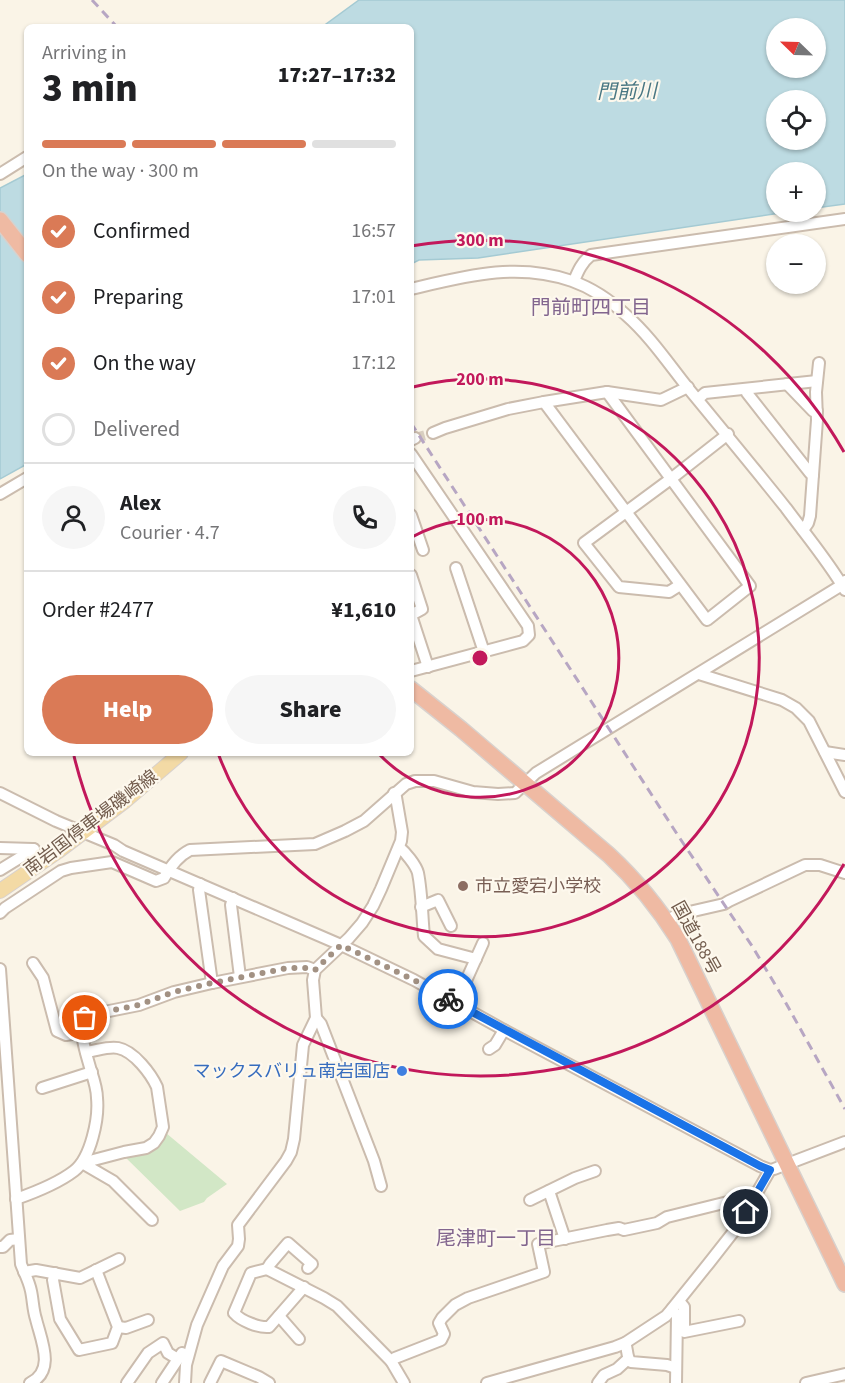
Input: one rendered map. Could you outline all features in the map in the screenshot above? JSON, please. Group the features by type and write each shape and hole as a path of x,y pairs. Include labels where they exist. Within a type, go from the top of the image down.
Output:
{"highway":[{"path":"0,220 24,250"},
{"name":"国道188号","path":"414,690 609,855 649,896 683,950 845,1284"}],"main road":[{"name":"南岩国停車場磯崎線","path":"0,891 125,801 178,756"}],"street":[{"path":"0,174 24,159"},
{"path":"574,281 585,260 591,255 845,219"},
{"path":"0,913 61,871 71,868 112,862 156,881 164,878 181,855 190,850 315,844 364,821 406,783 434,781 473,792 515,793 536,773 844,585 728,434 644,332 608,300 574,281 534,272 511,271 472,276 414,288"},
{"path":"803,530 810,516 818,420 816,392 819,363"},
{"path":"698,399 705,393 817,381"},
{"path":"787,384 813,411 817,411"},
{"path":"433,433 508,409 544,402 607,392 661,400 688,387"},
{"path":"747,389 747,393 813,474"},
{"path":"544,402 707,620 750,586 607,392"},
{"path":"680,585 669,592 619,587 584,543 728,434"},
{"path":"414,458 528,626 529,635 523,641 414,670"},
{"path":"0,494 24,480"},
{"path":"414,524 423,550"},
{"path":"456,568 484,652"},
{"path":"414,584 422,609 414,613"},
{"path":"414,624 428,667"},
{"path":"699,674 782,700 796,708 808,721 845,792"},
{"path":"825,752 845,755"},
{"path":"0,793 123,851 341,945 414,980 760,1166 770,1170 845,1142"},
{"path":"185,1383 186,1365 197,1325 223,1266 238,1246 238,1225 291,1152 297,1119 303,1045 316,1018 313,980 315,970 349,938 373,906 399,847 402,832 394,793"},
{"path":"399,847 412,860 418,873 424,936 438,949 476,959"},
{"path":"0,848 34,849 0,870"},
{"path":"667,922 676,915 724,904 805,865 820,865 845,873"},
{"path":"200,884 212,983"},
{"path":"233,898 231,905 240,977"},
{"path":"421,907 438,900 451,926"},
{"path":"456,1003 483,943"},
{"path":"33,963 43,978 57,1031 66,1035 83,1032"},
{"path":"16,1199 52,1184 75,1171 82,1163 88,1149 96,1123 97,1098 83,1032 82,1024 85,1018 139,1005 174,992 240,977 288,968 315,970"},
{"path":"0,969 4,1072 21,1264 30,1289 45,1353 43,1371 36,1380 30,1383"},
{"path":"316,1018 321,1024 374,1161 381,1186"},
{"path":"489,1049 495,1045 504,1030"},
{"path":"82,1163 146,1148 154,1143 163,1127 155,1081 136,1058 126,1050 117,1047 86,1052"},
{"path":"42,1088 92,1072"},
{"path":"82,1163 113,1182 152,1221"},
{"path":"530,1200 595,1170"},
{"path":"486,1383 625,1343 666,1316 738,1226 770,1170"},
{"path":"549,1191 565,1239"},
{"path":"392,1361 441,1340 444,1334 439,1323 455,1305 468,1298 544,1272 538,1244 619,1228 624,1230 748,1197 755,1198"},
{"path":"0,1247 10,1240 19,1239"},
{"path":"267,1269 288,1243 312,1264 308,1268"},
{"path":"24,1272 36,1270 80,1278 119,1259"},
{"path":"303,1287 269,1327 264,1328 234,1313 251,1273 267,1269 303,1287 337,1306 392,1361 404,1383"},
{"path":"55,1273 53,1280 60,1319 79,1350 112,1343 118,1327 96,1270"},
{"path":"676,1305 684,1307 684,1332 739,1321"},
{"path":"676,1305 676,1383"},
{"path":"279,1316 300,1339"},
{"path":"118,1327 126,1328 148,1320"},
{"path":"127,1383 148,1353 163,1343 168,1353 178,1359"},
{"path":"625,1343 628,1359"},
{"path":"162,1383 186,1348 190,1347"},
{"path":"628,1359 631,1362 676,1368"},
{"path":"598,1383 604,1375 617,1369 628,1359"},
{"path":"210,1383 221,1361 269,1383"},
{"path":"806,1383 845,1374"}],"green space":[{"path":"166,1133 227,1184 204,1202 180,1211 123,1155"}],"water":[{"name":"門前川","path":"359,0 845,0 845,204 826,207 826,162 766,162 766,215 478,258 419,260 414,262 414,24 326,24"},
{"path":"24,176 24,466 0,479 0,188"}],"tunnel":[{"path":"415,438 433,433"}],"railway":[{"path":"92,0 114,24"},
{"path":"414,428 752,946 845,1109"}],"way so far":[{"path":"85,1018 139,1005 174,992 212,983 288,968 315,970 341,945 448,999"}],"place":[{"name":"市立愛宕小学校","path":"463,886"},
{"name":"マックスバリュ南岩国店","path":"402,1071"}],"district":[{"name":"門前町四丁目","path":"591,308"},
{"name":"尾津町一丁目","path":"496,1239"}],"route":[{"path":"448,999 770,1170 746,1212"}]}
